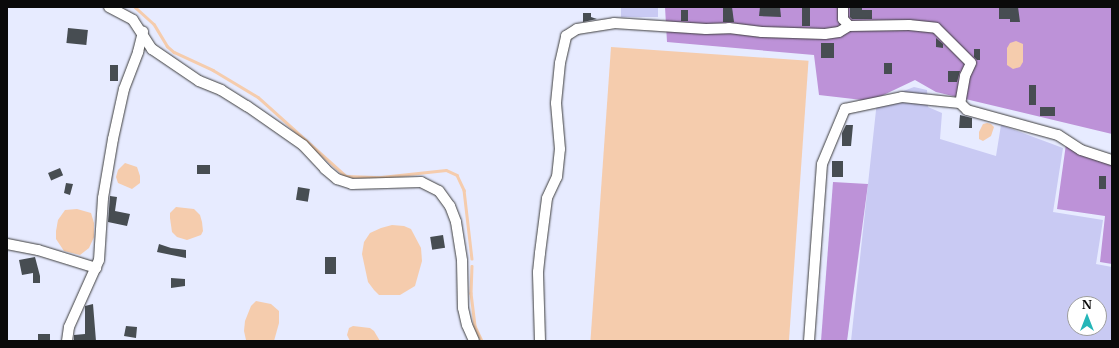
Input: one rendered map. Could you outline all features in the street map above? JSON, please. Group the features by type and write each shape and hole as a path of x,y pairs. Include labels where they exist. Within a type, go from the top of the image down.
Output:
{"street":[{"path":"109,7 133,20 143,32 152,49 199,81 221,90 247,106 303,145 325,169 337,179 352,184 421,182 439,191 450,206 456,222 462,261 463,308 467,325 474,341"},
{"path":"843,7 843,19 849,26"},
{"path":"540,341 538,272 547,198 557,177 560,149 556,103 560,63 566,36 577,29 614,23 706,29 729,28 762,32 825,34 839,32 849,26 908,25 936,28 971,63 965,76 960,103"},
{"path":"67,341 69,327 99,260 103,198 113,139 124,89 138,52 143,32"},
{"path":"809,341 822,164 845,109 902,97 960,103 967,110 1058,135 1081,150 1112,160"},
{"path":"7,244 38,250 96,268"}],"shaded area":[{"path":"621,7 658,7 658,17 621,17"},
{"path":"665,7 1112,7 1112,134 936,92 915,80 871,101 819,95 814,55 667,42"},
{"path":"1016,41 1023,44 1023,62 1020,67 1013,69 1007,65 1007,48 1010,43"},
{"path":"611,47 809,61 789,341 590,340"},
{"path":"914,87 927,90 928,107 942,113 940,139 996,156 1001,125 1063,148 1053,212 1103,220 1096,264 1112,267 1112,341 851,341 877,101"},
{"path":"987,123 994,127 991,136 983,141 979,139 979,132 983,124"},
{"path":"1066,144 1112,158 1112,264 1100,262 1105,216 1057,209"},
{"path":"125,163 137,167 140,176 140,183 132,189 118,183 116,177 118,170"},
{"path":"833,182 868,184 847,341 821,341"},
{"path":"176,207 194,209 200,215 203,231 201,235 187,240 177,237 172,232 170,213"},
{"path":"77,209 91,213 94,223 94,237 89,248 80,255 64,251 56,239 58,220 65,210"},
{"path":"392,225 404,226 411,229 421,248 422,261 415,286 400,295 379,295 368,282 362,254 364,242 370,233"},
{"path":"256,301 271,304 279,311 279,323 274,341 246,340 244,331 245,321 251,306"},
{"path":"353,326 370,328 374,331 380,341 350,341 347,335 349,328"}],"building":[{"path":"723,7 732,7 734,22 723,22"},
{"path":"760,7 780,7 781,17 759,16"},
{"path":"802,7 810,7 810,26 802,26"},
{"path":"850,7 862,7 862,10 872,10 872,19 852,19 850,17"},
{"path":"999,7 1018,7 1020,22 1010,22 1010,19 999,19"},
{"path":"681,10 688,10 688,21 681,21"},
{"path":"583,13 591,13 591,17 597,19 583,22"},
{"path":"68,28 88,30 86,45 66,43"},
{"path":"936,38 943,44 943,48 936,47"},
{"path":"821,43 834,43 834,58 821,58"},
{"path":"974,49 980,49 980,60 977,60 974,57"},
{"path":"884,63 892,63 892,74 884,74"},
{"path":"110,65 118,65 118,81 110,81"},
{"path":"948,71 960,71 957,82 948,82"},
{"path":"1029,85 1036,85 1036,105 1029,105"},
{"path":"1040,107 1055,107 1055,116 1040,116"},
{"path":"960,115 972,118 972,128 959,128"},
{"path":"846,125 853,125 851,146 842,146 842,133"},
{"path":"832,161 843,161 843,177 832,177"},
{"path":"197,165 210,165 210,174 197,174"},
{"path":"60,168 63,175 51,180 48,173"},
{"path":"1099,176 1106,176 1106,189 1099,189"},
{"path":"66,183 73,184 70,195 64,193"},
{"path":"298,187 310,189 308,202 296,200"},
{"path":"110,196 117,197 115,211 130,214 127,226 108,222"},
{"path":"443,235 445,248 432,250 430,237"},
{"path":"159,244 171,248 186,250 186,258 157,252"},
{"path":"35,257 40,276 40,283 33,283 33,273 22,275 19,260"},
{"path":"325,257 336,257 336,274 325,274"},
{"path":"171,278 185,279 185,286 171,288"},
{"path":"93,304 96,341 74,341 74,335 85,334 85,306"},
{"path":"126,326 137,327 136,338 124,336"},
{"path":"38,334 50,334 50,341 38,341"}],"waterway":[{"path":"135,7 154,24 167,46 174,52 213,70 258,97 346,176 381,177 446,170 457,175 464,190 472,259"},
{"path":"472,266 471,293 475,326 482,341"}]}
